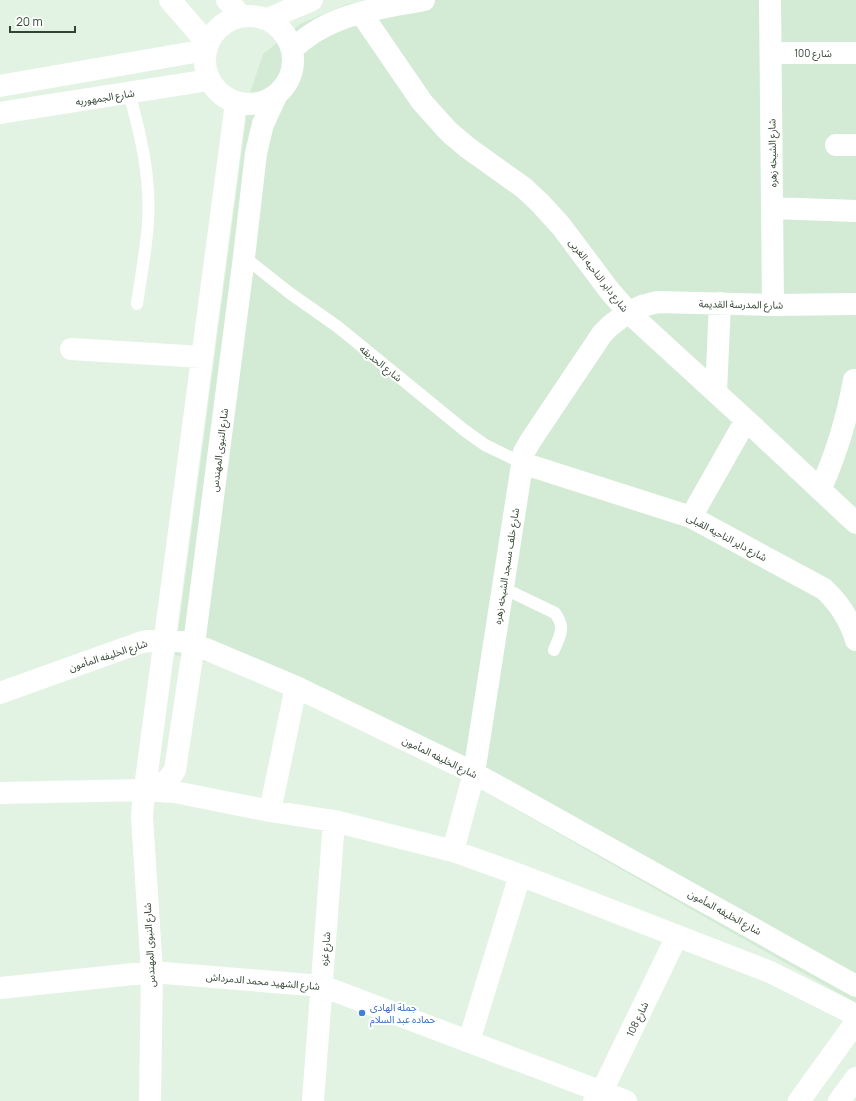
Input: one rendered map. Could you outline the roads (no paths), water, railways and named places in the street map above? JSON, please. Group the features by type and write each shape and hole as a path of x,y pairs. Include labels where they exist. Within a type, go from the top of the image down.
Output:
{"street":[{"path":"170,0 207,47"},
{"path":"268,19 312,0"},
{"path":"293,48 317,30 345,17 424,0"},
{"name":"شارع الشيخه زهره","path":"770,0 773,305"},
{"path":"234,8 254,16 268,19 278,26 287,36 293,48 294,61 292,74 286,86 276,96 257,104 236,103 225,97 216,90 209,80 206,70 205,60 207,47 213,34 221,25 230,19 234,8"},
{"name":"شارع داير الناحيه الغربى","path":"361,13 422,102 435,118 468,148 506,174 540,203 561,226 609,290 628,312 856,523"},
{"path":"0,86 207,47"},
{"name":"شارع 100","path":"771,53 856,53"},
{"name":"شارع الجمهوريه","path":"0,114 209,80"},
{"name":"شارع النبوى المهندس","path":"144,790 159,786 166,782 175,770 194,644 256,153 263,124 276,96"},
{"name":"شارع النبوى المهندس","path":"150,1101 152,972 142,817 144,790 236,103"},
{"path":"772,208 856,211"},
{"path":"218,237 244,257"},
{"name":"شارع المدرسة القديمة","path":"628,312 642,306 658,302 773,305 856,304"},
{"path":"716,392 720,303"},
{"name":"شارع خلف مسجد الشيخه زهره","path":"454,851 474,773 524,452 602,334 618,318 628,312"},
{"path":"71,349 202,357"},
{"path":"820,490 840,442 854,380"},
{"path":"691,517 746,420"},
{"name":"شارع داير الناحيه القبلى","path":"522,463 691,517 824,589 839,605 851,610 856,640"},
{"name":"شارع الخليفه المأمون","path":"0,693 142,642 165,639 194,644 296,687 474,773 856,986"},
{"path":"270,811 296,687"},
{"path":"0,793 144,790 174,792 270,811 334,821 454,851 770,972 856,1015"},
{"name":"شارع غزه","path":"313,1101 334,821"},
{"path":"469,1041 520,875"},
{"name":"شارع 108","path":"598,1096 677,936"},
{"name":"شارع الشهيد محمد الدمرداش","path":"0,988 152,972 322,986 469,1041 598,1096 626,1101"},
{"path":"800,1101 856,1022"},
{"path":"839,1101 856,1078"}],"lane":[{"path":"129,93 138,124 144,157 147,189 148,222 137,304"},
{"name":"شارع الحديقه","path":"244,257 291,294 338,327 464,430 485,445 522,463"},
{"path":"503,588 554,613 559,619 562,625 562,631 554,650"}],"place":[{"name":"جملة الهادى حماده عبد السلام","path":"362,1013"}]}
